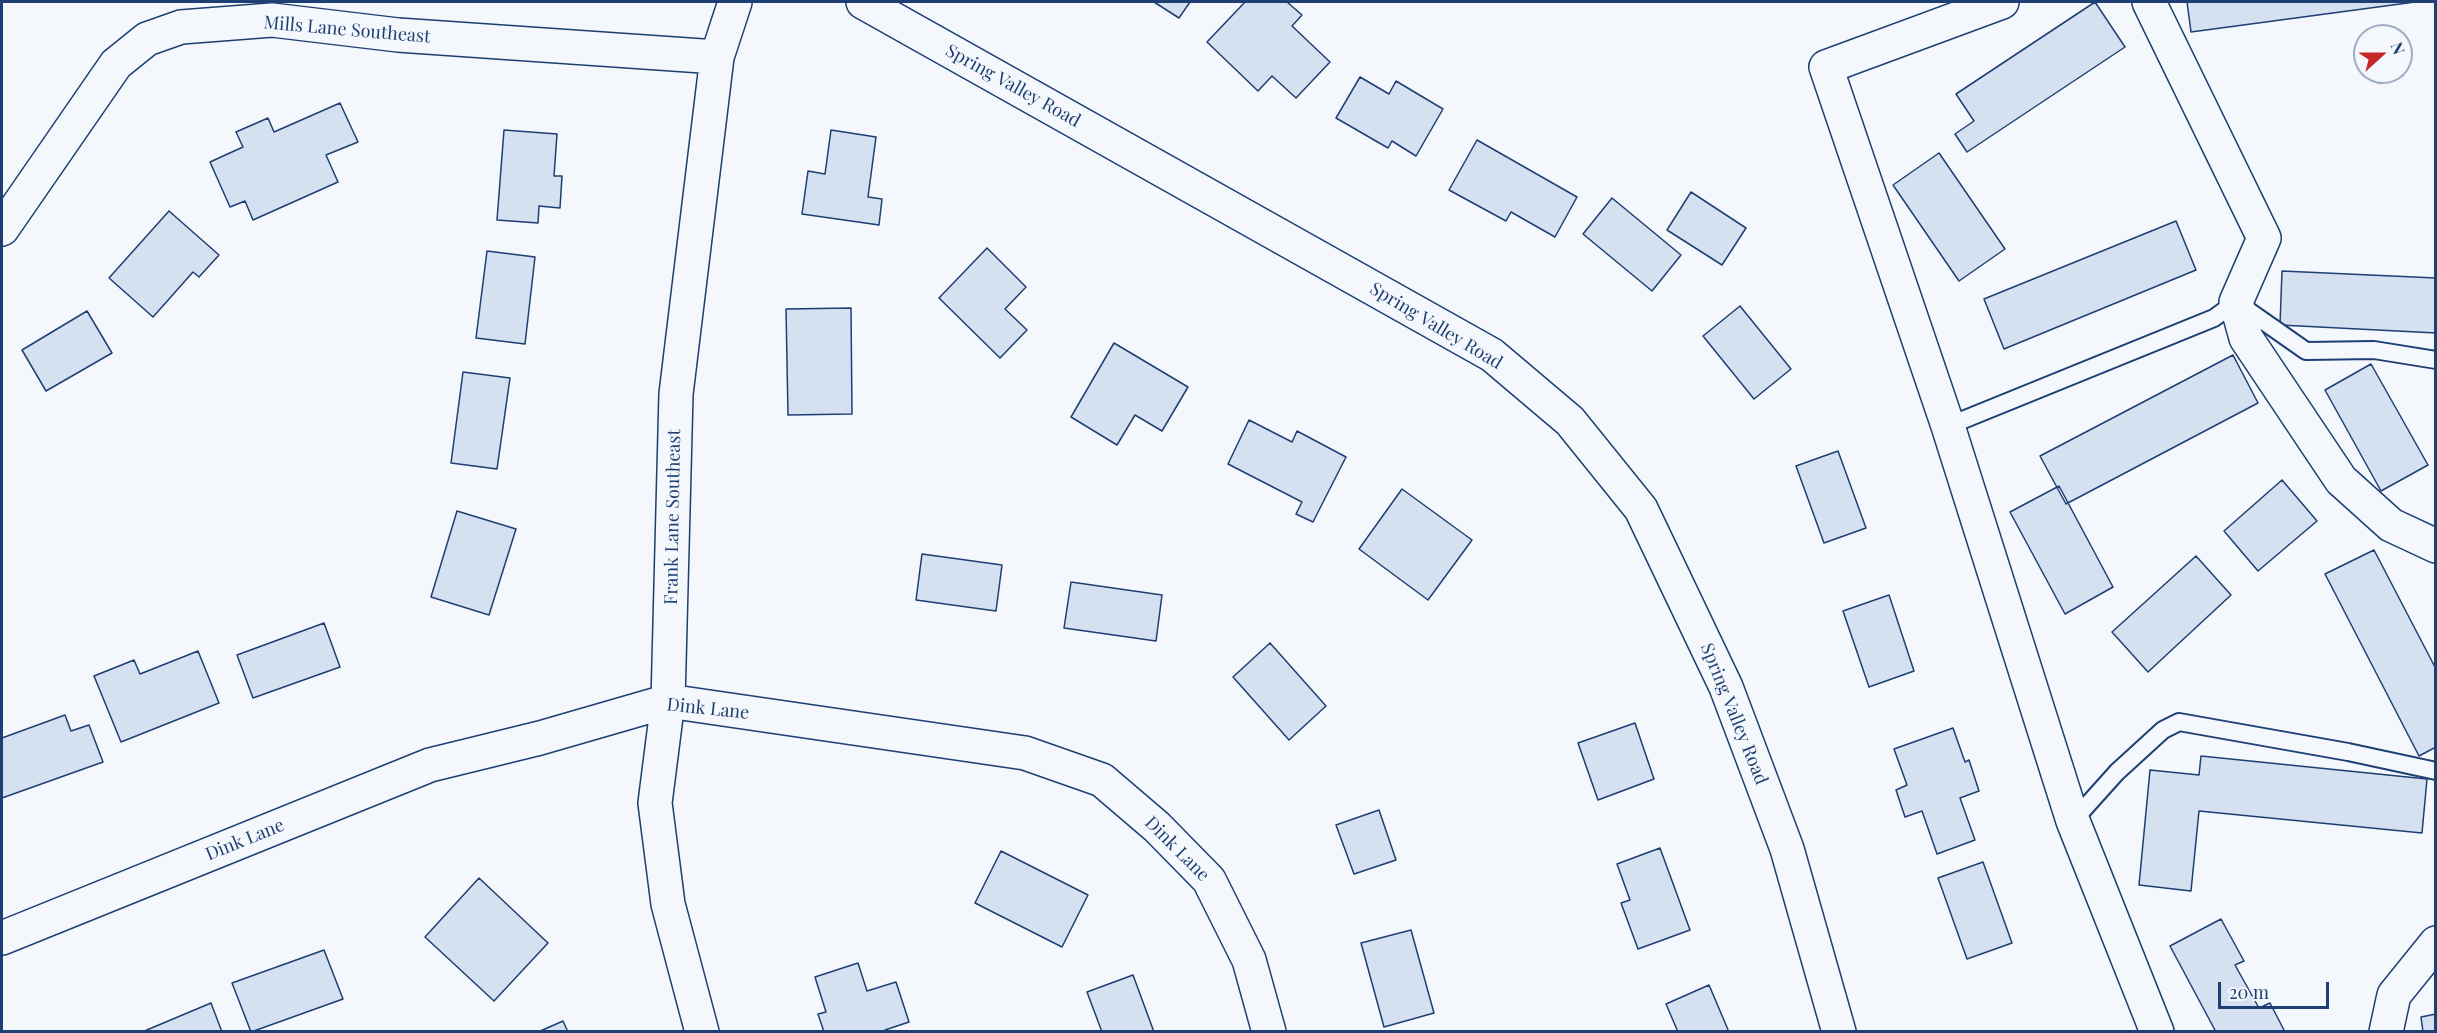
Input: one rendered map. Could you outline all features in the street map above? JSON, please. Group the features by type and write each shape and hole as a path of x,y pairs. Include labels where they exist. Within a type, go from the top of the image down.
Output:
{"street":[{"name":"Frank Lane Southeast","path":"702,1032 668,904 655,803 668,701 676,394 717,57 735,2"},
{"name":"Spring Valley Road","path":"863,2 1492,355 1570,421 1641,509 1726,687 1787,849 1839,1032"},
{"path":"2002,2 1826,67 1948,426 2073,821 2157,1032"},
{"path":"2150,2 2264,238 2236,302 2247,338 2341,480 2391,525 2436,546"},
{"name":"Mills Lane Southeast","path":"2,229 116,64 147,39 182,27 272,20 398,35 717,57"},
{"name":"Dink Lane","path":"2,938 430,765 540,738 668,701 1025,753 1102,780 1157,827 1209,880 1250,960 1269,1032"},
{"path":"2386,1032 2394,995 2436,943"}],"lane":[{"path":"1948,426 2214,318 2236,302 2306,351 2374,350 2436,360"},
{"path":"2073,821 2117,772 2163,730 2179,722 2348,752 2436,771"}],"building":[{"path":"1154,2 1190,2 1179,18"},
{"path":"1245,2 1287,2 1302,15 1292,26 1330,62 1296,98 1272,76 1258,91 1207,42"},
{"path":"2095,2 2125,47 1967,152 1955,134 1974,121 1956,94"},
{"path":"2187,2 2415,2 2191,32"},
{"path":"1360,77 1389,94 1396,81 1443,109 1416,156 1392,141 1388,148 1336,118"},
{"path":"340,103 358,142 326,155 338,182 253,220 245,201 230,207 210,162 243,147 236,132 268,118 274,132"},
{"path":"504,130 557,134 554,176 562,176 560,208 539,206 538,223 497,220"},
{"path":"831,130 876,137 868,197 882,199 879,225 802,214 808,171 825,174"},
{"path":"1477,140 1577,197 1555,237 1511,212 1506,221 1449,190"},
{"path":"1939,153 2005,249 1959,281 1893,185"},
{"path":"1691,192 1746,228 1722,265 1667,230"},
{"path":"1612,198 1681,255 1652,291 1583,234"},
{"path":"169,211 219,255 199,277 193,272 153,317 109,278"},
{"path":"2176,221 2196,270 2004,349 1984,299"},
{"path":"987,248 1026,287 1005,309 1027,330 1000,358 939,298"},
{"path":"487,251 535,257 525,344 476,338"},
{"path":"2282,271 2436,278 2436,333 2280,325"},
{"path":"1740,306 1791,369 1754,399 1703,336"},
{"path":"851,308 852,414 788,415 786,309"},
{"path":"87,311 112,353 46,391 22,350"},
{"path":"1114,343 1188,387 1162,431 1135,415 1117,445 1071,417"},
{"path":"2233,355 2258,403 2066,504 2040,456"},
{"path":"2371,364 2428,465 2381,491 2325,390"},
{"path":"463,372 510,378 497,469 451,463"},
{"path":"1249,420 1292,442 1297,431 1346,457 1313,522 1296,514 1302,502 1228,464"},
{"path":"1838,451 1866,528 1824,543 1796,466"},
{"path":"2282,480 2317,521 2258,571 2224,531"},
{"path":"2059,486 2113,587 2065,614 2010,512"},
{"path":"1402,489 1472,540 1428,600 1359,549"},
{"path":"457,511 516,529 489,615 431,597"},
{"path":"2374,550 2436,669 2436,747 2419,756 2325,574"},
{"path":"922,554 1002,565 996,611 916,600"},
{"path":"2196,556 2231,595 2148,672 2112,632"},
{"path":"1071,582 1162,595 1156,641 1064,628"},
{"path":"1889,595 1914,671 1869,687 1843,611"},
{"path":"324,623 340,667 253,698 237,655"},
{"path":"1270,643 1326,706 1289,740 1233,677"},
{"path":"198,651 219,703 121,742 94,676 134,660 140,674"},
{"path":"65,715 71,731 89,725 103,762 2,798 2,738"},
{"path":"1635,723 1654,779 1598,800 1578,743"},
{"path":"1953,728 1965,762 1969,760 1979,791 1960,798 1975,840 1937,854 1922,811 1905,817 1896,790 1907,785 1894,749"},
{"path":"2201,756 2427,779 2422,833 2199,811 2191,891 2139,885 2150,770 2199,775"},
{"path":"1379,810 1396,860 1354,874 1336,825"},
{"path":"1660,848 1690,930 1638,949 1621,903 1630,900 1617,864"},
{"path":"1001,851 1088,895 1062,947 975,903"},
{"path":"1983,862 2012,943 1967,959 1938,878"},
{"path":"479,878 548,943 494,1001 425,937"},
{"path":"2221,919 2244,961 2235,965 2259,1008 2270,1003 2285,1032 2216,1032 2170,946"},
{"path":"1411,930 1434,1013 1384,1027 1361,943"},
{"path":"324,950 343,999 251,1032 232,983"},
{"path":"858,963 867,991 896,982 909,1022 885,1030 886,1032 824,1032 818,1014 826,1012 815,977"},
{"path":"1133,975 1154,1032 1102,1032 1087,992"},
{"path":"1709,985 1729,1032 1678,1032 1666,1004"},
{"path":"211,1003 222,1032 142,1032"},
{"path":"2436,1014 2436,1032 2423,1032 2421,1017"},
{"path":"563,1021 568,1032 538,1032"}]}
